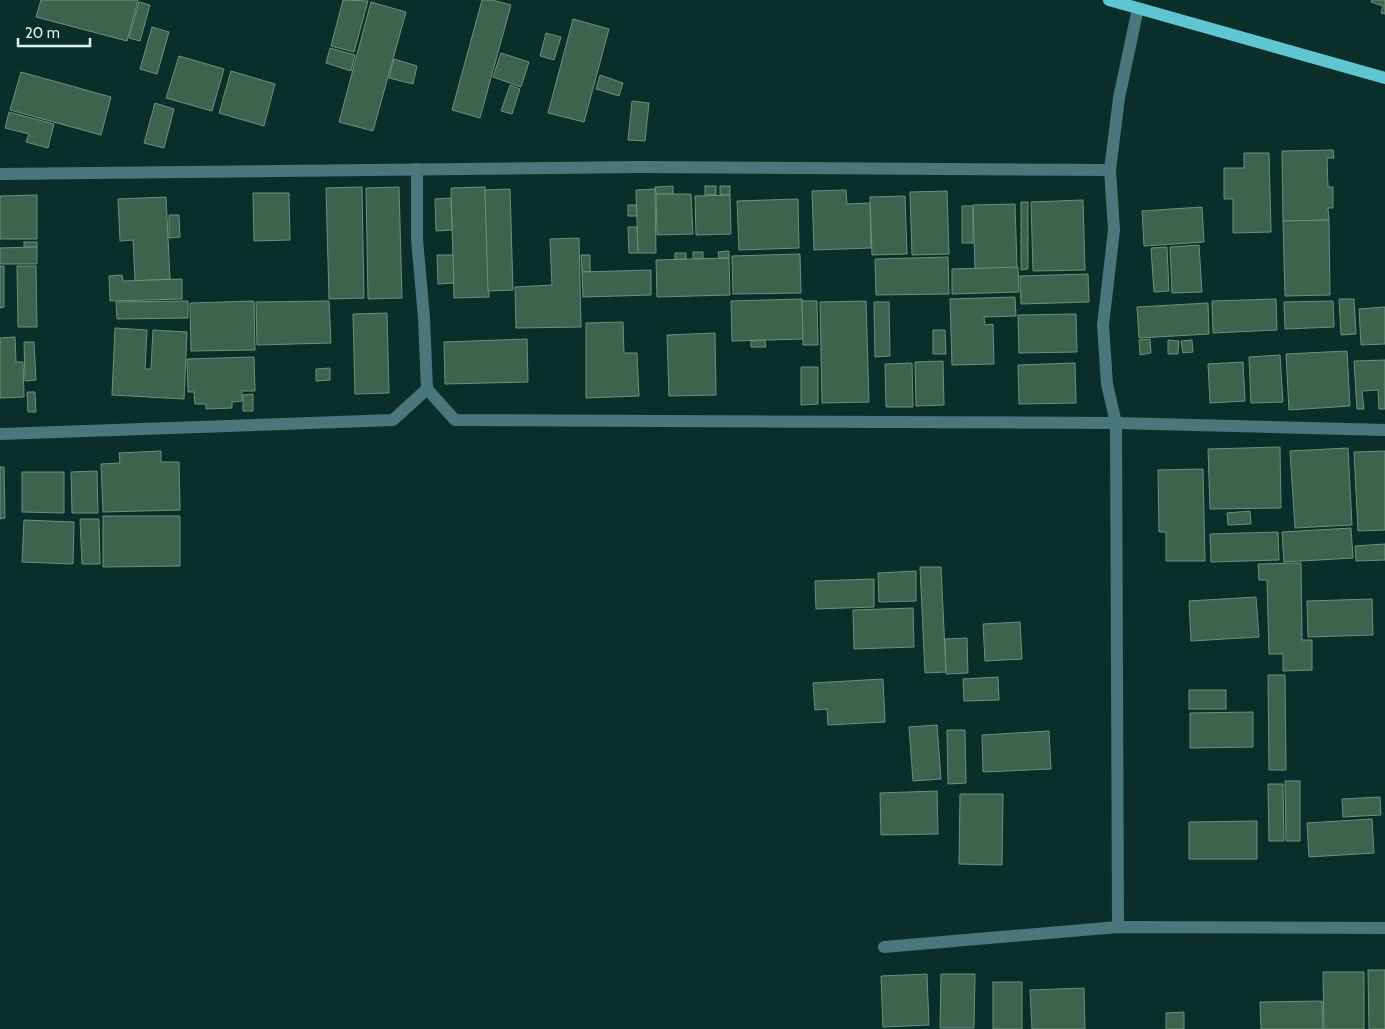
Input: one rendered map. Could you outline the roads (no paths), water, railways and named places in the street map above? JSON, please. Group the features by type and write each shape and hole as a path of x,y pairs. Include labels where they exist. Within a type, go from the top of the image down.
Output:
{"main road":[{"path":"1109,0 1385,78"}],"street":[{"path":"1118,926 1116,423 1107,384 1103,325 1114,230 1110,170 1120,98 1138,8"},
{"path":"0,174 649,167 1110,170"},
{"path":"417,170 417,239 424,318 427,389 455,420 1116,423 1385,430"},
{"path":"0,434 393,420 427,389"},
{"path":"884,947 1118,926 1385,928"}]}
